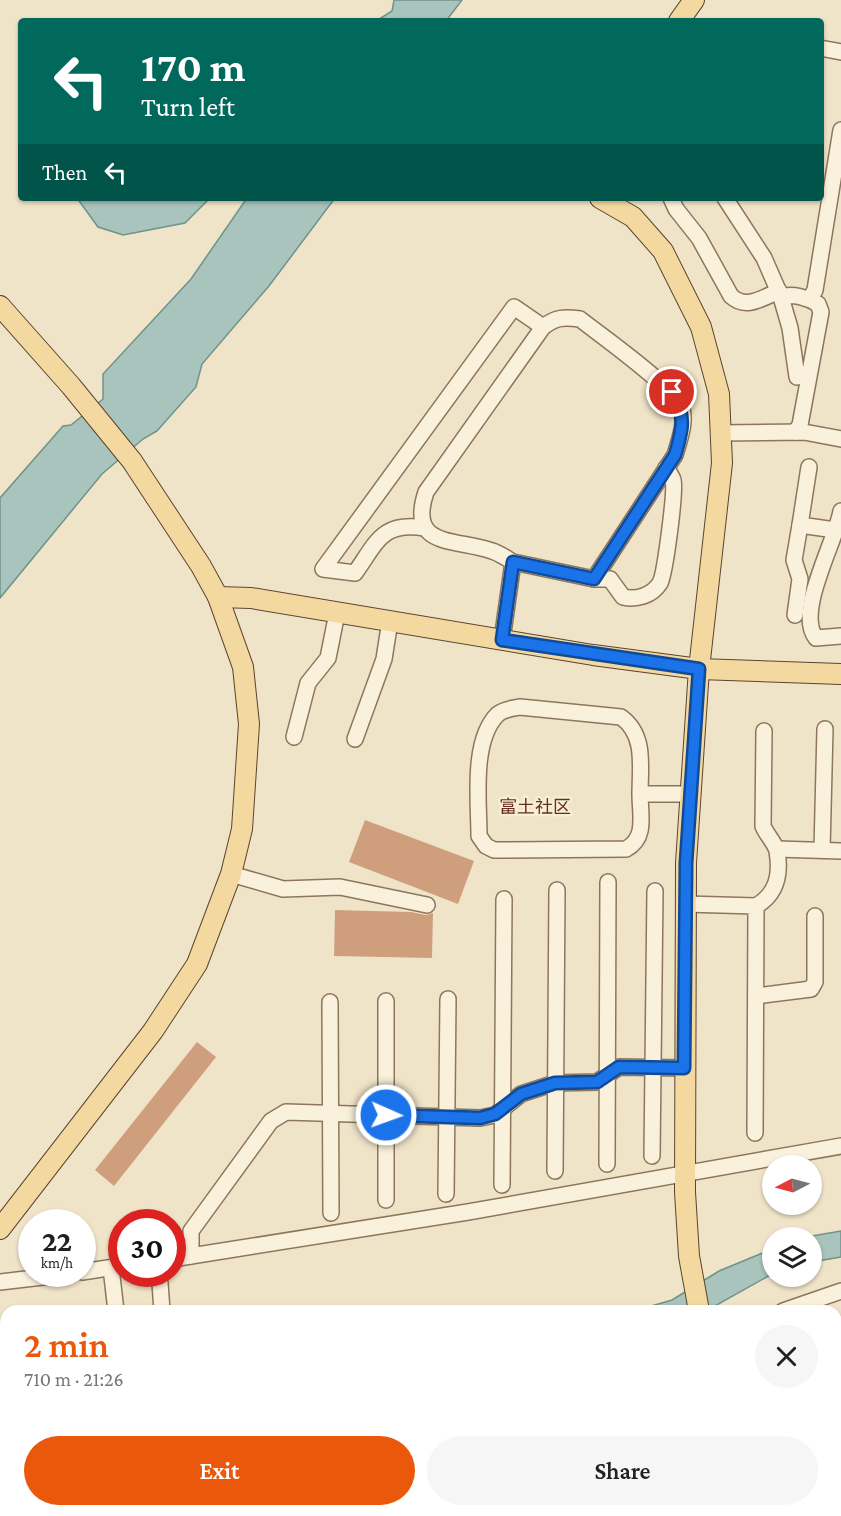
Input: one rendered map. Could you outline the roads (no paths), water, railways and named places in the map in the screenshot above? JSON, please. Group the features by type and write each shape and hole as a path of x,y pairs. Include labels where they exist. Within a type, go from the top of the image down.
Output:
{"main road":[{"path":"681,18 694,0"},
{"path":"605,201 633,217 663,251 701,327 719,394 722,463 699,669 685,904 684,1174 693,1281 698,1305"},
{"path":"0,306 71,386 132,461 174,523 218,597 243,667 249,724 242,829 231,874 197,964 153,1031 0,1229"},
{"path":"218,597 251,598 502,640 699,669 841,674"}],"street":[{"path":"824,49 841,52"},
{"path":"810,299 815,290 841,130"},
{"path":"672,201 699,238 730,296 738,303 752,302 780,294 810,299 818,304 820,312 800,425 795,432"},
{"path":"727,201 764,258 780,294 790,328 797,377"},
{"path":"424,528 406,525 384,533 355,573 323,569 514,307 543,327"},
{"path":"594,579 666,468 675,455 681,435 682,409 672,392 580,319 564,317 553,319 543,327 426,492 420,509 424,528 434,538 492,551 513,562 594,579 610,579 623,597 634,599 646,595 660,583 666,562 673,481 666,468"},
{"path":"720,433 795,432 841,439"},
{"path":"795,615 800,579 794,560 809,467"},
{"path":"841,511 818,576 809,623 816,638 841,636"},
{"path":"362,516 384,533"},
{"path":"800,525 835,530"},
{"path":"502,640 513,562"},
{"path":"294,737 308,683 328,658 337,613"},
{"path":"355,739 384,659 390,621"},
{"path":"520,707 621,717 629,723 637,736 640,753 640,794 641,833 636,844 626,849 494,850 486,846 479,836 479,756 483,740 498,714 508,710 520,707"},
{"path":"822,850 825,729"},
{"path":"685,904 756,906 768,899 777,886 777,849 767,837 763,826 764,731"},
{"path":"640,794 690,794"},
{"path":"777,849 841,851"},
{"path":"231,874 283,889 340,887 427,904"},
{"path":"607,1164 608,882"},
{"path":"555,1170 557,890"},
{"path":"652,1156 655,891"},
{"path":"502,1185 504,899"},
{"path":"756,906 756,1133"},
{"path":"756,996 811,989 815,982 815,916"},
{"path":"446,1194 448,999"},
{"path":"386,1001 386,1200"},
{"path":"330,1002 331,1213"},
{"path":"191,1256 191,1231 271,1121 286,1112 480,1118 495,1114 521,1094 555,1083 597,1082 619,1067 684,1068"},
{"path":"186,1257 468,1212 841,1146"},
{"path":"0,1282 18,1280"},
{"path":"116,1287 116,1305"},
{"path":"160,1287 162,1305"},
{"path":"806,1305 841,1291"}],"water":[{"path":"394,0 462,0 448,18 381,18 392,11"},
{"path":"79,201 207,201 185,223 123,235 98,227"},
{"path":"245,201 333,201 269,286 202,364 196,387 157,431 143,439 102,474 0,598 0,498 63,426 71,425 103,399 103,374 191,279"},
{"path":"841,1231 841,1257 822,1260 822,1234"},
{"path":"762,1253 762,1280 717,1305 655,1305 672,1300 719,1271"}],"district":[{"name":"富土社区","path":"535,807"}]}
